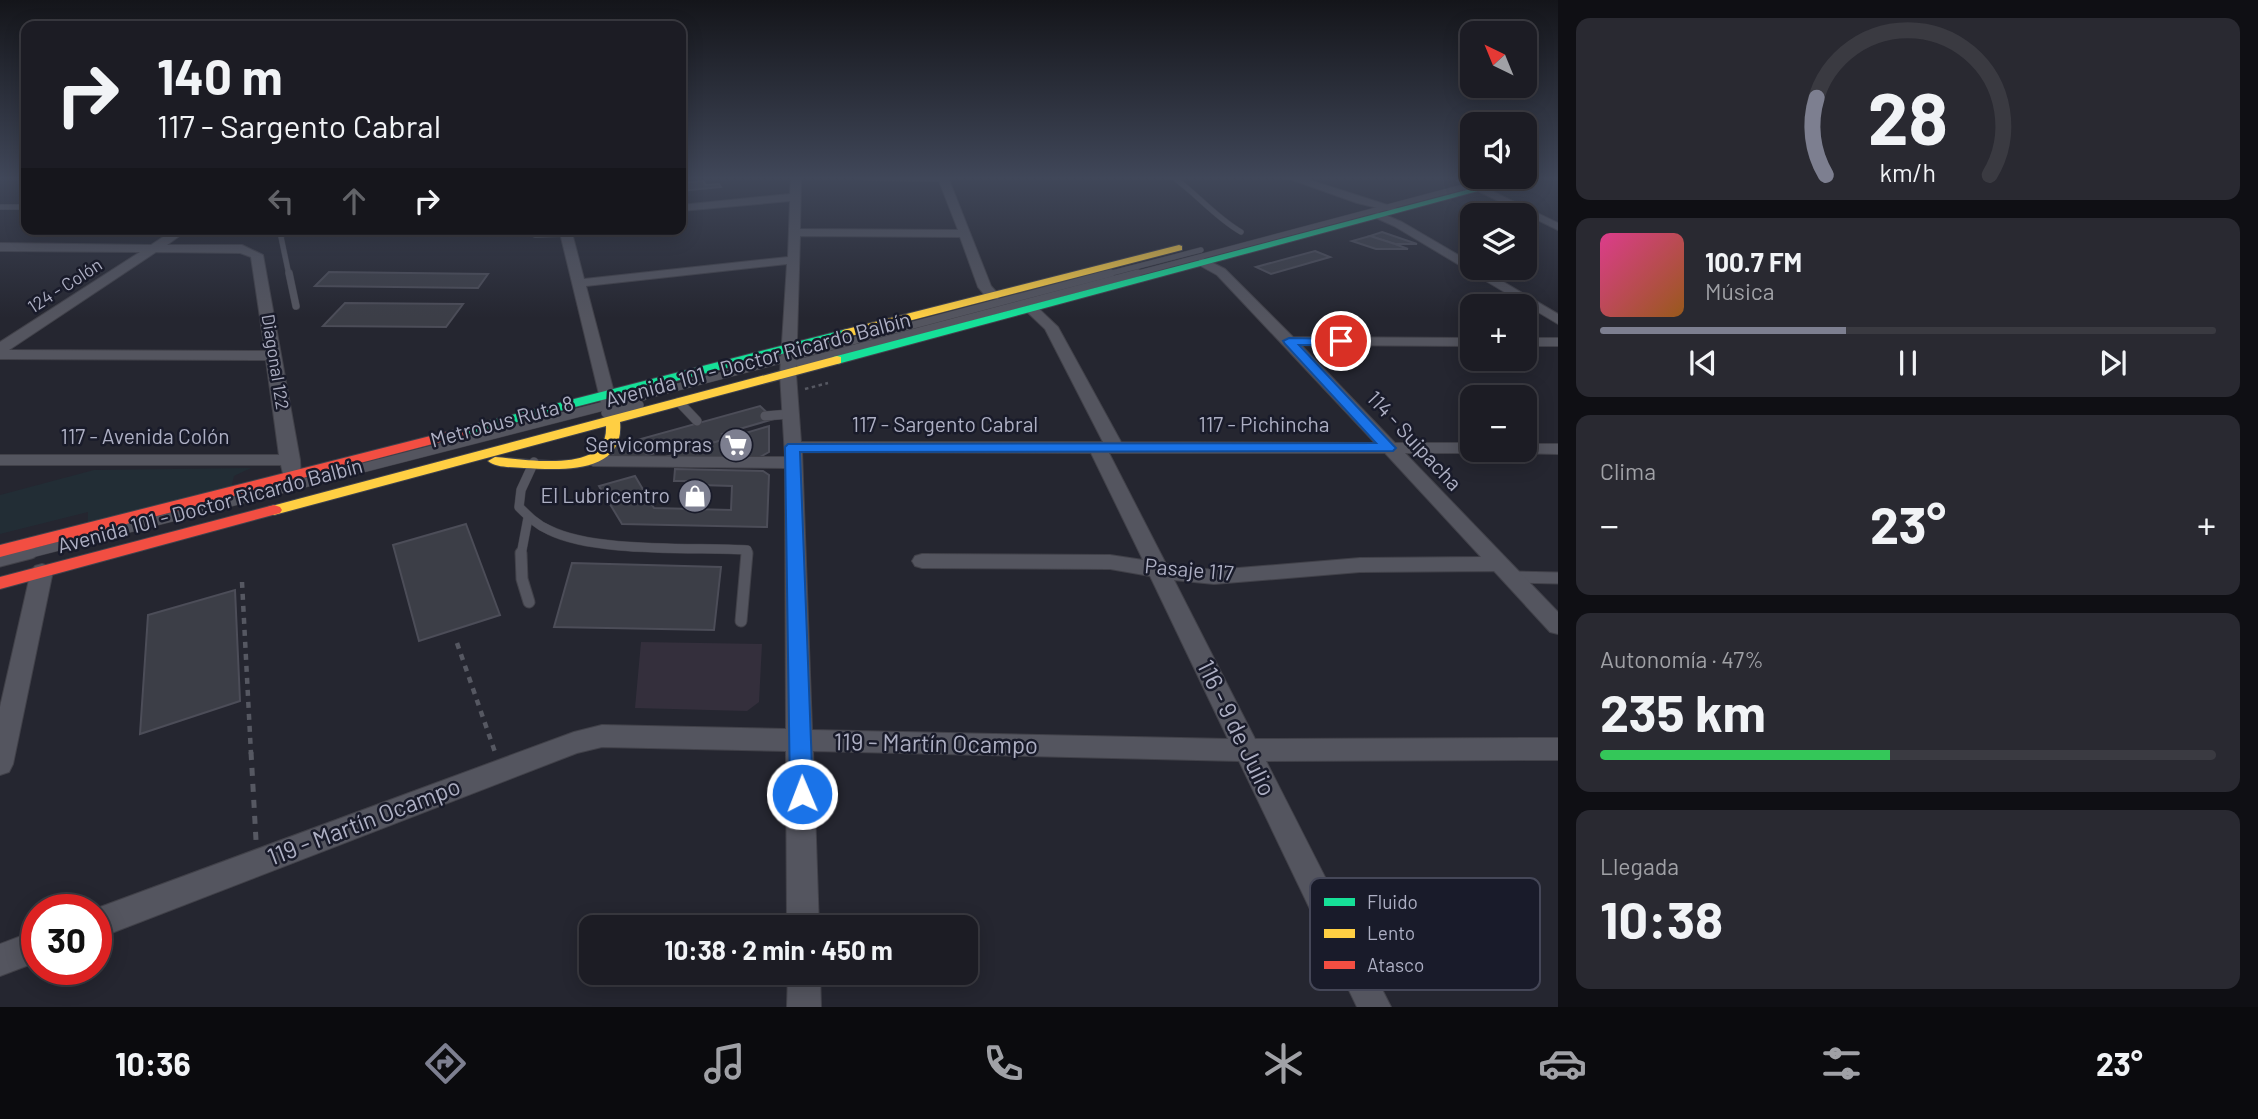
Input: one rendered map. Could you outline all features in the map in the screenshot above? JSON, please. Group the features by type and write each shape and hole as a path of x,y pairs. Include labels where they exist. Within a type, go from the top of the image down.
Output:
{"main road":[{"name":"Avenida 101 - Doctor Ricardo Balbín","path":"0,583 457,462 610,408 679,402 789,362 992,296 1241,232 1288,224"},
{"name":"Avenida 101 - Doctor Ricardo Balbín","path":"0,551 291,469 610,408 789,362 1031,309 1328,224"},
{"path":"457,462 570,464 593,461 613,448 615,440 610,408"}],"street":[{"path":"794,224 789,362 801,741 803,915"},
{"path":"960,224 985,287 992,296"},
{"path":"1398,224 1558,320"},
{"path":"794,232 964,234"},
{"name":"124 - Colón","path":"0,352 174,235"},
{"path":"567,235 610,408"},
{"path":"0,247 154,249"},
{"name":"Diagonal 122","path":"154,249 250,250 257,255 291,469"},
{"path":"580,283 793,260"},
{"name":"114 - Suipacha","path":"1203,262 1221,272 1289,341 1558,626"},
{"name":"116 - 9 de Julio","path":"1031,309 1051,327 1106,448 1156,569 1310,878"},
{"path":"1289,341 1460,342"},
{"path":"1537,342 1558,342"},
{"path":"0,352 273,356"},
{"name":"117 - Pichincha","path":"1106,448 1460,448"},
{"name":"117 - Sargento Cabral","path":"593,461 1106,448"},
{"path":"1537,449 1558,449"},
{"name":"117 - Avenida Colón","path":"0,460 291,469"},
{"name":"Pasaje 117","path":"922,561 1110,562 1214,577 1360,565 1503,570"},
{"path":"0,764 42,571"},
{"name":"119 - Martín Ocampo","path":"112,917 574,743 602,736 1247,750 1558,749"},
{"path":"0,960 21,952"},
{"path":"804,985 804,1007"},
{"name":"116 - 9 de Julio","path":"1366,990 1374,1007"}],"lane":[{"path":"1227,224 1241,232"},
{"path":"789,362 1320,224"},
{"path":"789,362 1320,224"},
{"path":"282,235 296,306"},
{"path":"679,402 696,421"},
{"name":"Metrobus Ruta 8","path":"0,561 610,408"},
{"name":"Metrobus Ruta 8","path":"0,575 610,408"},
{"path":"765,416 790,414"},
{"path":"534,462 519,499 519,508 528,518 550,532 589,543 747,550 741,621"},
{"path":"528,518 519,564 520,578 529,602"},
{"path":"1503,570 1558,578"}],"path":[{"path":"242,582 257,863"},
{"path":"457,643 502,770"}],"shaded area":[{"path":"251,468 234,476 231,488 88,524 88,512 0,534 0,495 94,470"},
{"path":"641,642 762,644 759,702 747,711 635,708"}],"building":[{"path":"1382,232 1417,244 1395,244 1370,236"},
{"path":"1370,236 1408,249 1376,249 1352,241"},
{"path":"1315,251 1330,257 1271,274 1256,267"},
{"path":"329,272 488,274 478,288 315,286"},
{"path":"345,303 463,304 446,327 323,326"},
{"path":"760,406 774,419 722,434 726,439 682,452 678,447 618,463 608,448"},
{"name":"Servicompras","path":"769,426 769,452 760,457 665,457"},
{"path":"675,469 763,471 769,475 767,527 622,524 599,486 635,476 654,508 731,510 732,486 701,485 701,481 674,481"},
{"path":"466,524 500,615 419,641 393,545"},
{"path":"572,563 721,567 714,630 554,627"},
{"path":"235,590 240,701 140,734 148,615"}],"traffic: fast":[{"path":"837,360 1349,224"},
{"path":"462,432 847,333"}],"traffic: slow":[{"path":"847,333 1179,248"},
{"path":"274,510 837,360"},
{"path":"495,461 560,464 593,459 605,452 613,441 613,419"}],"traffic: jam":[{"path":"0,551 462,432"},
{"path":"0,583 274,510"}],"place":[{"name":"Servicompras","path":"736,445"},
{"name":"El Lubricentro","path":"695,496"}],"route":[{"path":"802,794 793,447 1388,448 1289,341 1341,341"}]}
